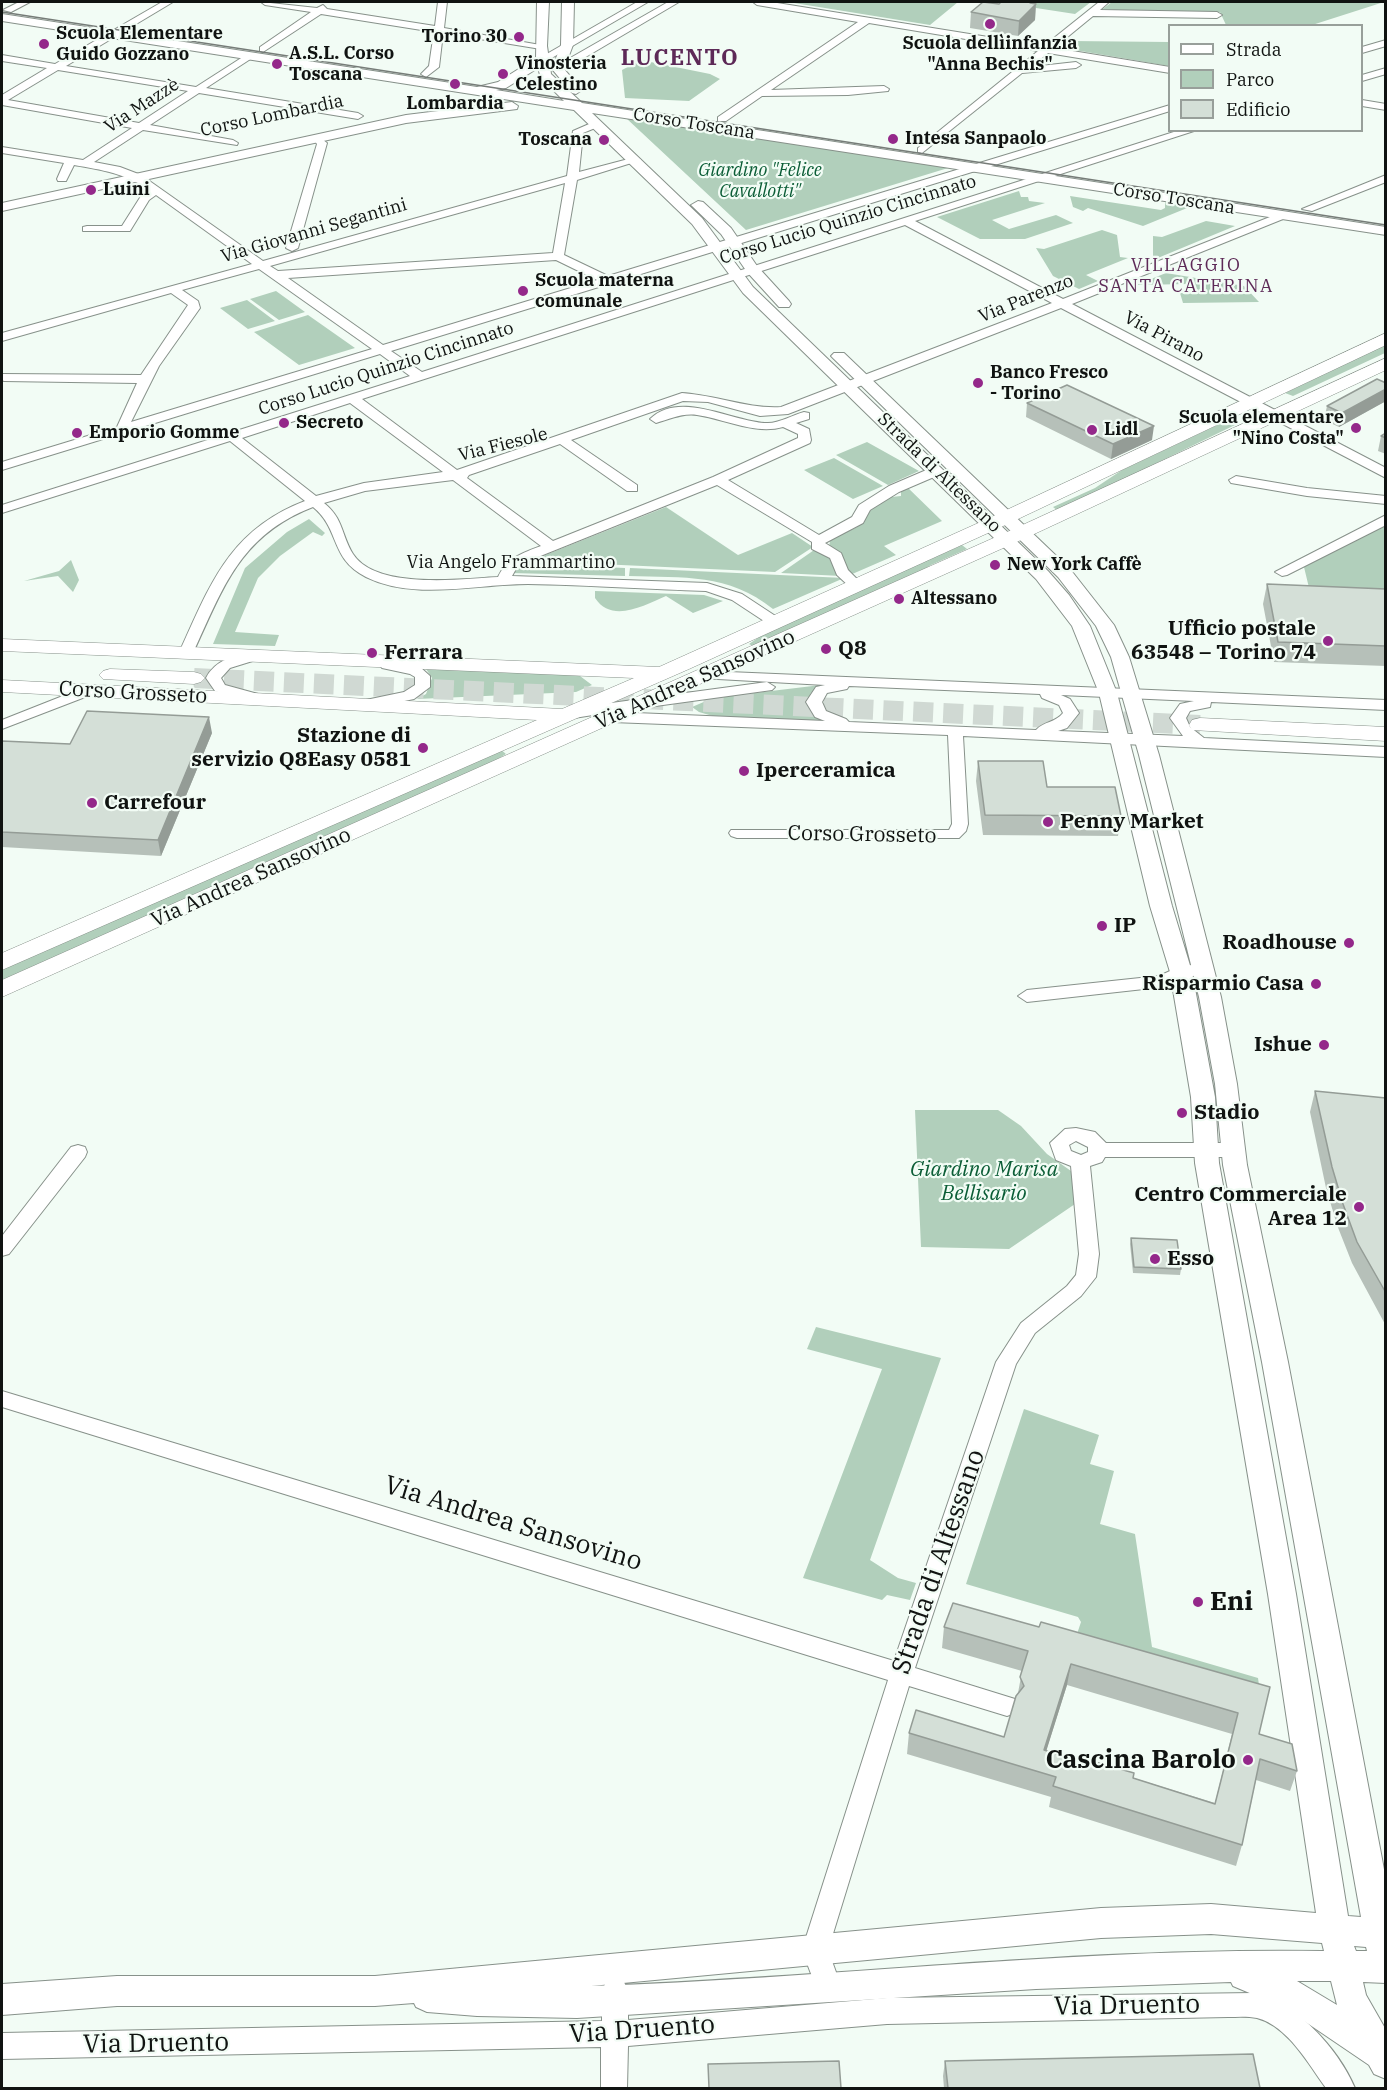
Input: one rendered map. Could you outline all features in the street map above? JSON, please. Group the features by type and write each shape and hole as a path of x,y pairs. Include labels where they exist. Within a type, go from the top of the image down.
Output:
{"main road":[{"name":"Via Andrea Sansovino","path":"2,989 615,706 647,701 720,647 999,520 1386,338"},
{"name":"Via Andrea Sansovino","path":"667,687 705,675 1016,536 1386,363"},
{"name":"Corso Grosseto","path":"2,645 193,666"},
{"path":"571,669 720,647"},
{"name":"Corso Grosseto","path":"2,671 193,666 254,656 571,669 667,687"},
{"name":"Corso Grosseto","path":"2,660 193,666"},
{"path":"571,669 596,678 615,706"},
{"name":"Corso Grosseto","path":"2,686 563,715 615,706"},
{"path":"399,707 615,706 667,687"},
{"name":"Via Andrea Sansovino","path":"2,962 563,715"},
{"name":"Corso Grosseto","path":"1200,727 1386,722"},
{"name":"Corso Grosseto","path":"1200,727 1386,734"}],"street":[{"path":"4,12 25,2"},
{"path":"2,100 122,27 168,2"},
{"path":"265,2 540,46"},
{"path":"262,49 333,2"},
{"path":"426,74 434,67 443,2"},
{"path":"543,2 540,46 545,75 573,99"},
{"path":"558,69 567,39 568,2"},
{"path":"4,12 110,35 249,56 433,94 474,91 502,85 543,59 567,39 585,35 643,2"},
{"path":"558,69 674,2"},
{"path":"757,2 1168,70"},
{"path":"922,150 1042,49 1104,2"},
{"path":"632,8 656,12"},
{"name":"Corso Toscana","path":"4,12 122,27 502,85 573,99 722,119 1386,221"},
{"path":"1089,13 1217,15"},
{"path":"722,119 867,20"},
{"path":"1363,50 1386,43"},
{"name":"Via Mazzè","path":"84,164 249,56"},
{"path":"2,58 198,89 358,123"},
{"path":"543,59 558,69 573,99"},
{"path":"1016,71 1076,65"},
{"path":"1363,78 1386,71"},
{"path":"760,93 848,92 885,89"},
{"name":"Corso Toscana","path":"474,91 548,102 573,99 596,109 1386,231"},
{"path":"430,115 433,94"},
{"name":"Strada di Altessano","path":"573,99 697,221 734,274 1016,536 1076,586 1105,625 1120,657 1144,739 1193,971 1203,1097 1275,1362 1376,1865 1385,1968"},
{"path":"2,100 233,143"},
{"name":"Corso Lombardia","path":"2,192 344,119 358,123 548,102"},
{"path":"1363,103 1386,107"},
{"name":"Corso Lombardia","path":"2,207 318,139 411,105"},
{"name":"Strada di Altessano","path":"596,109 734,240 752,268 771,291 827,345 857,387 936,471 999,520"},
{"name":"Corso Lucio Quinzio Cincinnato","path":"2,466 1168,109"},
{"path":"610,122 627,114"},
{"path":"558,256 568,190 576,166 578,131 596,124"},
{"name":"Corso Lucio Quinzio Cincinnato","path":"2,509 422,378 752,268 908,222 1186,132"},
{"name":"Corso Lombardia","path":"292,248 322,144 318,139"},
{"path":"2,150 116,169 137,177 422,378"},
{"name":"Via Giovanni Segantini","path":"2,337 636,160"},
{"path":"63,179 70,161"},
{"path":"1308,209 1386,178"},
{"path":"87,229 126,229 145,198 156,190"},
{"name":"Via Parenzo","path":"857,387 1284,215"},
{"name":"Via Pirano","path":"908,222 1386,474"},
{"path":"277,275 558,256 606,280"},
{"path":"123,428 123,423 146,379 183,317 194,308 194,304 173,289"},
{"path":"4,377 146,379"},
{"name":"Via Fiesole","path":"565,442 682,411 704,412 759,426 786,423 857,387"},
{"name":"Via Fiesole","path":"313,502 378,483 492,470 682,397 704,397 754,411 774,413 857,387"},
{"path":"353,399 453,476 550,546"},
{"path":"503,581 512,564 550,546 718,480 805,440 804,432 786,423"},
{"name":"Via Angelo Frammartino","path":"233,437 332,518 346,554 353,562 381,577 422,585 503,581 707,587 737,597 775,622"},
{"path":"565,442 632,488"},
{"path":"856,585 842,572 836,556 817,546 819,541 860,519 864,508 894,489 936,471"},
{"path":"718,480 819,541"},
{"path":"1236,480 1307,492 1386,500"},
{"name":"Corso Grosseto","path":"193,666 216,585 234,558 276,519 313,502"},
{"path":"1282,572 1386,519"},
{"name":"Strada di Altessano","path":"1016,536 1069,607 1087,639 1108,693 1161,906 1193,971"},
{"name":"Corso Grosseto","path":"254,656 222,666 214,675 213,681 223,689 265,700"},
{"name":"Corso Grosseto","path":"358,705 413,694 420,689 423,681 422,674 415,670 363,661"},
{"name":"Corso Grosseto","path":"705,675 1386,705"},
{"name":"Corso Grosseto","path":"667,687 828,680"},
{"name":"Corso Grosseto","path":"875,727 831,719 818,712 814,702 818,692 828,688 879,683"},
{"name":"Corso Grosseto","path":"667,687 685,710 712,722"},
{"name":"Corso Grosseto","path":"1017,689 1057,698 1068,704 1071,711 1069,720 1062,725 1018,734"},
{"path":"2,725 88,691"},
{"name":"Corso Grosseto","path":"1267,700 1185,707 1179,714 1179,723 1184,730 1200,727 1386,752"},
{"name":"Corso Grosseto","path":"615,706 712,722 1144,739 1200,727"},
{"name":"Corso Grosseto","path":"736,834 952,835 958,831 960,824 955,731"},
{"path":"1027,996 1162,981 1193,971"},
{"path":"1072,1134 1084,1135 1095,1141 1099,1150 1095,1157 1080,1162 1063,1155 1059,1147 1062,1139 1072,1134"},
{"path":"1099,1150 1219,1150"},
{"name":"Strada di Altessano","path":"1219,1150 1282,1594 1335,1931 1351,1999 1382,2058"},
{"path":"2,1249 78,1152"},
{"name":"Strada di Altessano","path":"815,1950 901,1674 1006,1362 1028,1328 1074,1291 1086,1277 1089,1254 1080,1162"},
{"name":"Via Andrea Sansovino","path":"2,1399 1007,1706"},
{"name":"Via Druento","path":"2,2000 117,1991 375,1991 1101,1923 1210,1919 1382,1934"},
{"path":"815,1950 828,1986"},
{"name":"Via Druento","path":"2,2046 614,2034 889,1997 1012,1975 1219,1968 1343,1966 1385,1968"},
{"path":"1219,1968 1270,1983 1302,1998 1382,2058"},
{"path":"614,2088 616,1970"},
{"name":"Via Druento","path":"375,1991 493,2003 615,2002 828,1986 889,1997 1259,2006 1280,2015 1292,2025 1342,2088"}],"green space":[{"path":"788,2 958,2 930,25"},
{"path":"997,2 1091,2 1075,14"},
{"path":"1112,2 1384,2 1315,24 1226,24 1220,12 1100,11"},
{"path":"1070,41 1168,42 1168,66 1063,48"},
{"path":"641,60 710,74 720,79 689,101 625,98 622,70"},
{"name":"Giardino \"Felice Cavallotti\"","path":"626,118 948,168 746,230"},
{"path":"1019,191 1021,197 1028,197 1029,201 1045,203 992,220 1009,229 1056,215 1073,223 1025,239 980,239 937,217"},
{"path":"1070,196 1161,210 1165,208 1165,201 1192,206 1143,226 1088,208 1083,211 1073,207"},
{"path":"1206,221 1235,226 1153,260 1153,236 1162,237"},
{"path":"1102,230 1117,235 1120,257 1128,258 1086,275 1098,281 1079,289 1053,276 1036,248 1044,249"},
{"path":"1166,273 1244,286 1259,302 1183,303 1180,293 1191,293 1188,284 1136,285"},
{"path":"276,291 305,312 279,320 250,299"},
{"path":"247,300 275,321 248,329 220,308"},
{"path":"308,315 355,348 299,365 254,332"},
{"path":"1385,345 1385,353 1293,396 1285,393"},
{"path":"1228,420 1237,424 1058,511 1053,507 1095,488 1122,470"},
{"path":"867,442 919,471 888,485 836,455"},
{"path":"834,458 883,486 853,499 804,470"},
{"path":"905,485 942,521 884,546 896,555 850,575 829,548 830,540 857,527 874,506 891,497 901,496 901,488"},
{"path":"666,507 738,555 792,533 813,547 775,572 577,563 576,566 625,568 625,576 511,573 528,562"},
{"path":"309,519 325,533 322,536 313,532 280,556 258,578 235,632 279,635 275,646 213,644 245,568 287,532"},
{"path":"1385,523 1385,595 1310,592 1304,567"},
{"path":"962,545 967,549 931,565 911,578 755,647 749,644 768,631"},
{"path":"817,548 834,557 841,576 781,573"},
{"path":"71,560 79,580 73,592 58,576 24,581 59,571"},
{"path":"630,568 844,578 773,609 756,597 722,583 687,578 629,576"},
{"path":"595,591 704,595 723,601 693,613 666,596 639,607 619,611 602,606 595,598"},
{"path":"426,669 566,672 580,676 592,685 576,692 417,699 426,694 432,678"},
{"path":"821,685 811,693 807,704 813,716 823,721 716,717 699,712 692,707 713,698"},
{"path":"500,749 506,754 477,772 2,983 2,969"},
{"name":"Giardino Marisa Bellisario","path":"915,1110 998,1110 1021,1126 1047,1154 1071,1171 1075,1204 1009,1249 921,1247"},
{"path":"816,1327 941,1358 870,1560 898,1578 916,1583 910,1600 887,1595 882,1600 803,1578 882,1369 807,1349"},
{"path":"1024,1409 1099,1435 1090,1464 1114,1471 1100,1524 1135,1534 1152,1647 1258,1678 1260,1692 1077,1634 1081,1622 1078,1617 966,1584"}],"building":[{"path":"983,2 999,4 1001,2 1032,2 1030,3 1036,4 1019,21 971,12"},
{"path":"1377,379 1386,383 1386,389 1342,413 1327,406"},
{"path":"1067,385 1154,426 1113,444 1027,403"},
{"name":"Ufficio postale 63548 – Torino 74","path":"1267,584 1386,589 1386,646 1278,642"},
{"name":"Carrefour","path":"87,711 209,717 158,840 2,832 2,741 70,744"},
{"path":"978,761 1043,761 1047,787 1115,787 1121,816 985,815"},
{"name":"Centro Commerciale Area 12","path":"1315,1091 1386,1098 1386,1293 1357,1242 1343,1204"},
{"name":"Esso","path":"1131,1238 1177,1240 1181,1269 1134,1267"},
{"path":"953,1603 1039,1627 1041,1622 1270,1687 1259,1734 1292,1744 1297,1771 1260,1759 1242,1845 1053,1786 1056,1777 909,1733 916,1710 1004,1737 1016,1696 1024,1686 1020,1677 1028,1651 944,1627","holes":["1071,1664 1238,1713 1215,1804 1133,1778 1134,1773 1081,1758 1079,1761 1044,1750"]},
{"path":"1253,2054 1260,2088 948,2088 945,2061"},
{"path":"839,2061 841,2088 709,2088 708,2064"}],"tunnel":[{"path":"194,678 1200,725"}],"tram line":[{"path":"2,12 1386,225"}],"place":[{"name":"Scuola dellìinfanzia \"Anna Bechis\"","path":"990,24"},
{"name":"Torino 30","path":"519,37"},
{"name":"Scuola Elementare Guido Gozzano","path":"44,44"},
{"name":"A.S.L. Corso Toscana","path":"277,64"},
{"name":"Vinosteria Celestino","path":"503,74"},
{"name":"Lombardia","path":"455,84"},
{"name":"Intesa Sanpaolo","path":"893,139"},
{"name":"Toscana","path":"604,140"},
{"name":"Luini","path":"91,190"},
{"name":"Scuola materna comunale","path":"523,291"},
{"name":"Banco Fresco - Torino","path":"978,383"},
{"name":"Secreto","path":"284,423"},
{"name":"Scuola elementare \"Nino Costa\"","path":"1356,428"},
{"name":"Lidl","path":"1092,430"},
{"name":"Emporio Gomme","path":"77,433"},
{"name":"New York Caffè","path":"995,565"},
{"name":"Altessano","path":"899,599"},
{"name":"Ufficio postale 63548 – Torino 74","path":"1328,641"},
{"name":"Q8","path":"826,649"},
{"name":"Ferrara","path":"372,653"},
{"name":"Stazione di servizio Q8Easy 0581","path":"423,748"},
{"name":"Iperceramica","path":"744,771"},
{"name":"Carrefour","path":"92,803"},
{"name":"Penny Market","path":"1048,822"},
{"name":"IP","path":"1102,926"},
{"name":"Roadhouse","path":"1349,943"},
{"name":"Risparmio Casa","path":"1316,984"},
{"name":"Ishue","path":"1324,1045"},
{"name":"Stadio","path":"1182,1113"},
{"name":"Centro Commerciale Area 12","path":"1359,1207"},
{"name":"Esso","path":"1155,1259"},
{"name":"Eni","path":"1198,1602"},
{"name":"Cascina Barolo","path":"1248,1760"}],"district":[{"name":"LUCENTO","path":"680,59"},
{"name":"VILLAGGIO SANTA CATERINA","path":"1186,276"}]}
